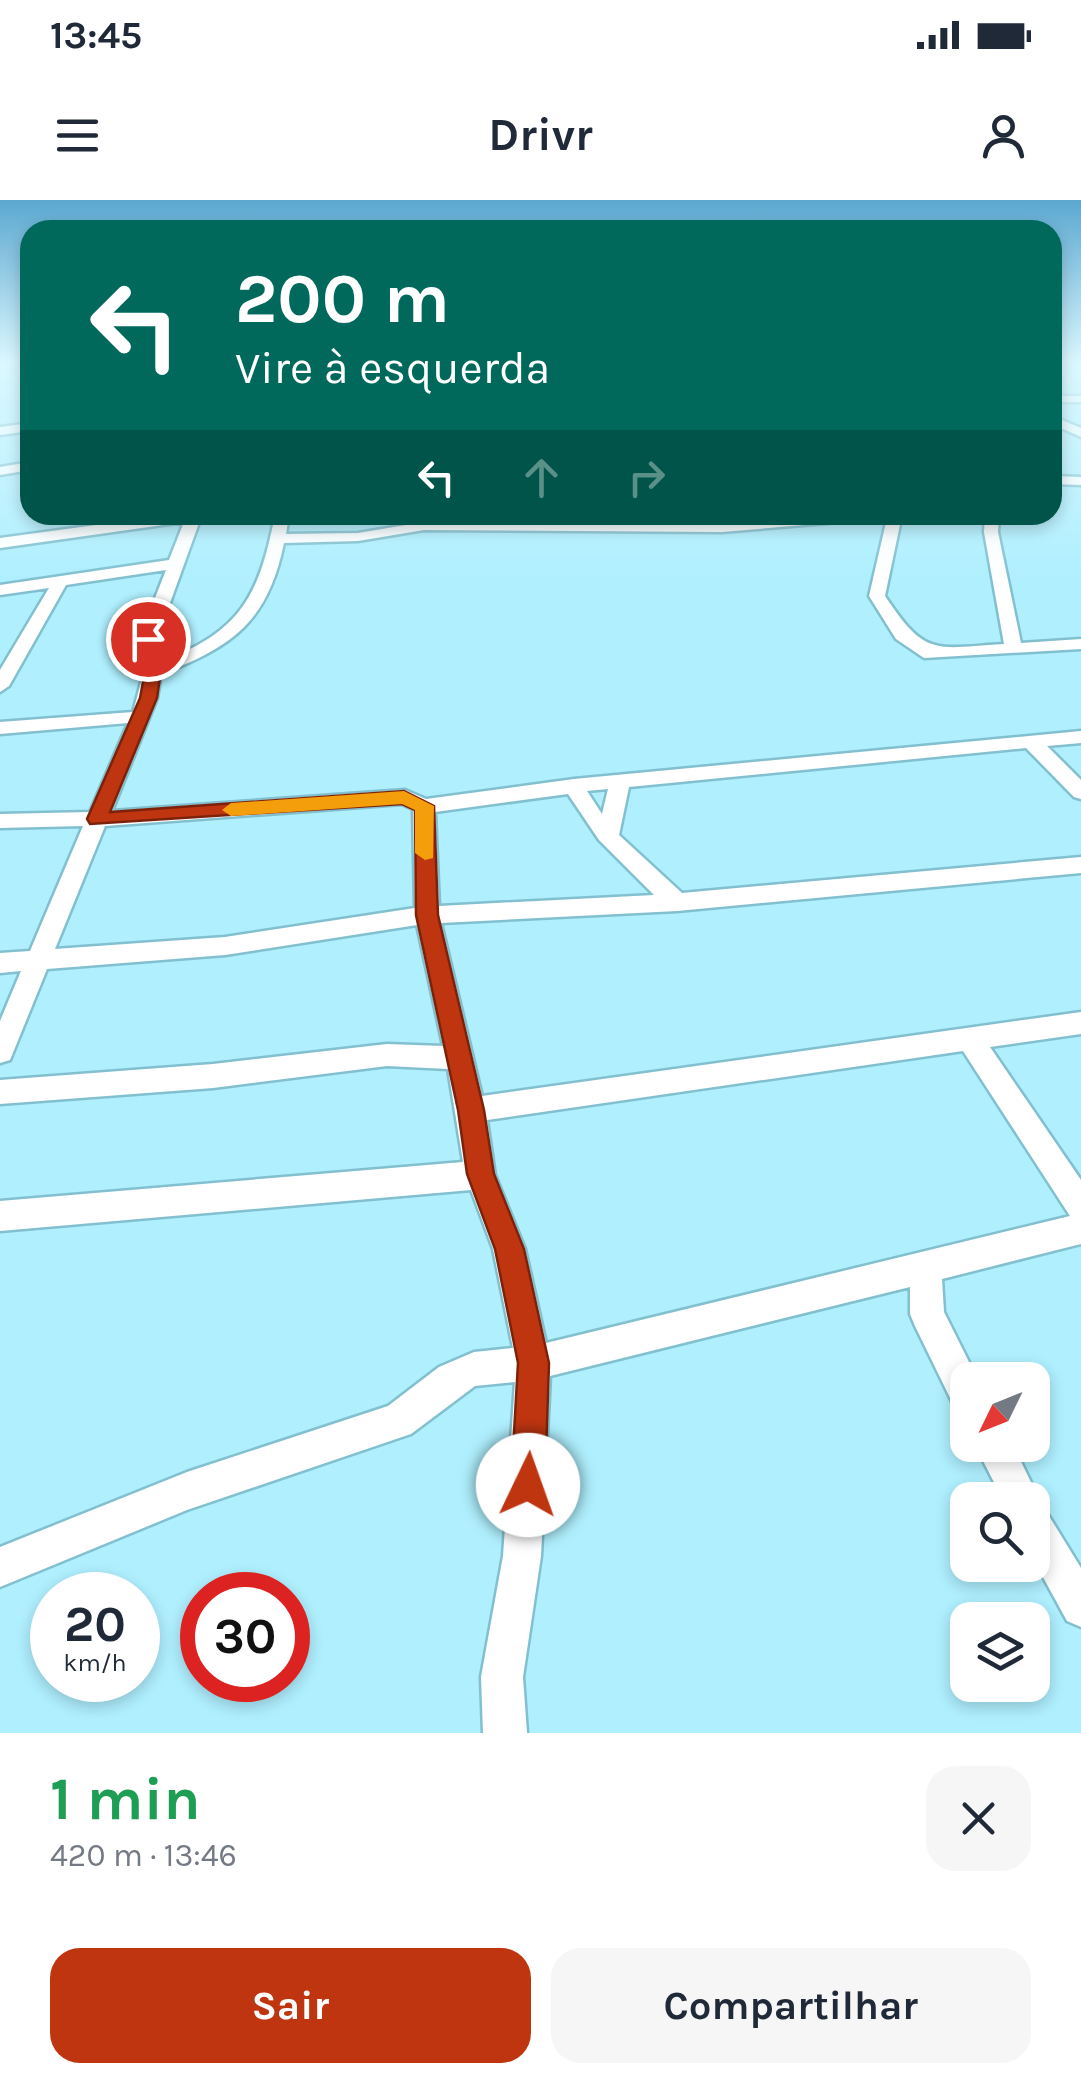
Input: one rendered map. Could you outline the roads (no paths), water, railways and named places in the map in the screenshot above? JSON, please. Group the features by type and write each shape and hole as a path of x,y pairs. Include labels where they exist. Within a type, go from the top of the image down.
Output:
{"street":[{"path":"0,543 112,525"},
{"path":"0,1052 136,717 148,698 153,671 148,639 192,525"},
{"path":"153,671 206,650 252,614 270,576 280,525"},
{"path":"278,539 358,537 424,526 460,525"},
{"path":"893,525 877,596 902,634 917,647 942,656 1013,646 1081,644"},
{"path":"991,525 1013,646"},
{"path":"0,590 178,564"},
{"path":"0,686 61,580"},
{"path":"0,728 136,717"},
{"path":"0,820 97,819 404,797 424,806 574,786 1081,736"},
{"path":"1031,742 1081,792"},
{"path":"608,836 620,782"},
{"path":"574,786 608,836 677,902"},
{"path":"424,806 427,915 471,1110 480,1174 509,1249 534,1363 522,1556 502,1678 504,1733"},
{"path":"0,964 224,946 427,915 677,902 1081,865"},
{"path":"471,1110 1081,1022"},
{"path":"970,1040 1081,1206"},
{"path":"0,1092 213,1076 387,1055 457,1058"},
{"path":"0,1216 480,1174"},
{"path":"0,1567 187,1490 398,1421 451,1379 474,1369 534,1363 1081,1229"},
{"path":"926,1267 927,1314 950,1362"},
{"path":"1050,1551 1081,1607"}]}
